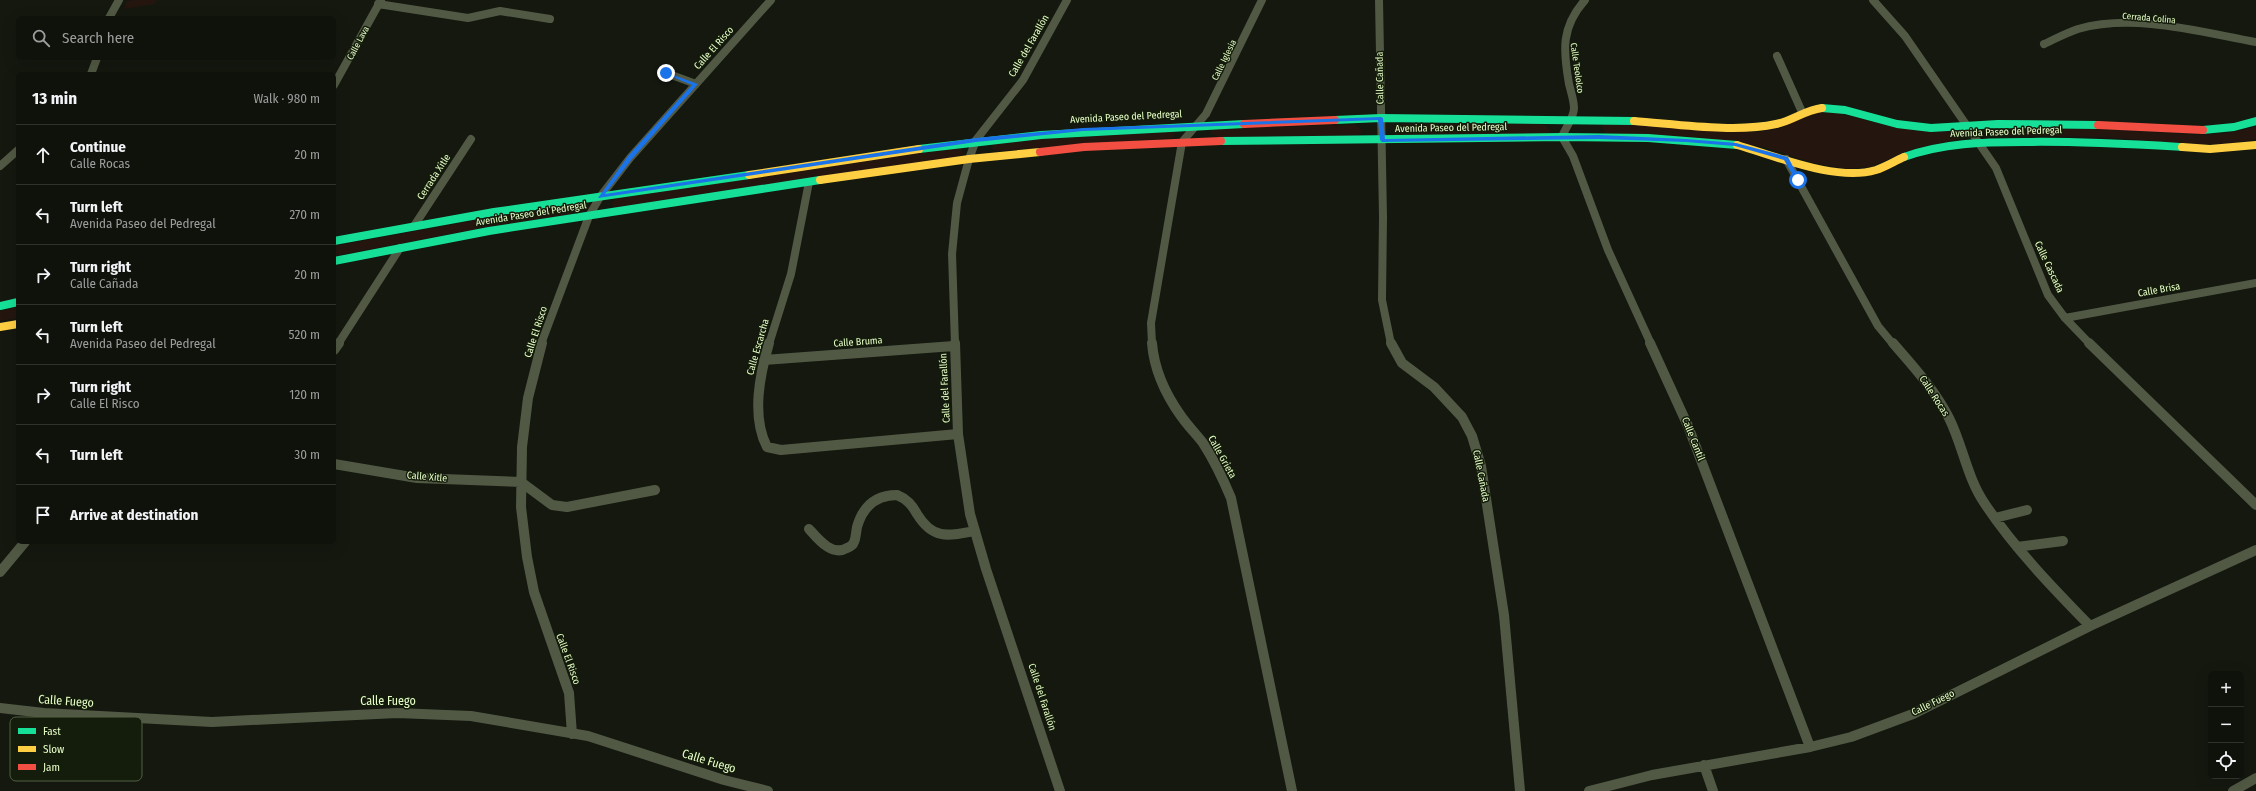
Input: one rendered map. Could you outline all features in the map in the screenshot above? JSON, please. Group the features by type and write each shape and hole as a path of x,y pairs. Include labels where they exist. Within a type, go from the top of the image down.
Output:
{"main road":[{"name":"Avenida Paseo del Pedregal","path":"336,241 494,212 976,140 1083,130 1196,124 1381,118 1669,122 1753,128 1777,124 1802,112 1820,108 1836,109 1906,126 1931,128 2061,123 2209,130 2234,127 2256,121"},
{"name":"Avenida Paseo del Pedregal","path":"336,260 590,216 969,159 1084,148 1182,142 1562,137 1648,138 1736,145 1826,170 1857,173 1875,170 1928,149 1960,144 2083,141 2210,149 2256,145"},
{"path":"0,306 16,302"},
{"path":"0,327 16,324"}],"street":[{"path":"110,16 119,0"},
{"name":"Calle El Risco","path":"572,734 569,693 534,592 526,557 521,482 522,447 528,398 543,337 590,216 600,197 630,158 771,0"},
{"name":"Calle del Farallón","path":"1060,791 974,531 965,486 958,434 952,294 954,227 957,203 969,159 976,140 1023,80 1067,0"},
{"name":"Calle Iglesia","path":"1196,124 1206,114 1262,0"},
{"name":"Calle Cañada","path":"1380,0 1382,300 1385,321 1390,341 1402,363 1434,387 1450,402 1462,417 1472,436 1479,458 1504,615 1520,791"},
{"name":"Calle Teololco","path":"1562,137 1568,120 1573,115 1574,109 1563,39 1566,24 1577,7 1585,0"},
{"name":"Calle Cascada","path":"1873,0 1905,36 1996,168 2021,233 2048,295 2065,318 2256,505"},
{"path":"380,2 468,18 500,11 550,20"},
{"name":"Calle Lava","path":"336,81 380,2"},
{"name":"Cerrada Colina","path":"2044,44 2063,34 2083,28 2113,24 2167,28 2256,42"},
{"path":"1777,56 1802,112"},
{"path":"91,72 95,60"},
{"path":"666,73 696,84"},
{"name":"Calle Grieta","path":"1196,124 1182,142 1175,174 1150,323 1153,360 1163,386 1181,416 1202,442 1220,471 1231,498 1292,791"},
{"name":"Calle Cantil","path":"1562,137 1573,156 1608,250 1688,426 1810,747"},
{"name":"Cerrada Xitle","path":"414,226 471,139"},
{"path":"0,166 16,152"},
{"name":"Calle Rocas","path":"1786,159 1878,326 1924,379 1941,404 1949,418 1971,478 1995,518 2042,577 2090,626"},
{"name":"Calle Escarcha","path":"809,182 788,287 764,360 758,391 762,439 767,447 781,450 958,434"},
{"path":"336,347 400,248"},
{"name":"Calle Brisa","path":"2065,318 2256,283"},
{"name":"Calle Bruma","path":"764,360 954,346"},
{"name":"Calle Xitle","path":"336,464 417,478 521,482"},
{"path":"521,482 552,505 567,507 655,490"},
{"path":"809,529 825,546 833,550 847,549 854,543 862,512 868,504 888,494 901,496 914,506 925,525 937,534 974,531"},
{"path":"1995,518 2027,510"},
{"path":"2017,547 2063,541"},
{"path":"0,572 23,544"},
{"name":"Calle Fuego","path":"1589,791 1652,775 1810,747 1851,737 1913,714 2090,626 2256,550"},
{"name":"Calle Fuego","path":"0,708 44,713 119,717"},
{"name":"Calle Fuego","path":"142,718 212,722 397,713 471,716 588,736 754,789 768,791"},
{"path":"1704,765 1713,791"},
{"path":"2233,791 2256,778"}],"shaded area":[{"path":"156,0 155,4 124,9 127,1"},
{"path":"1829,111 1897,128 1949,131 1958,135 1959,139 1913,149 1870,167 1846,169 1813,163 1764,147 1735,142 1605,134 1601,124 1670,126 1756,132 1781,128 1811,113"},
{"path":"1404,124 1538,124 1546,125 1551,131 1547,134 1395,135 1393,127"},
{"path":"1356,125 1362,130 1357,136 1219,137 1211,134 1211,130 1215,128"},
{"path":"2064,127 2199,135 2227,133 2256,127 2256,139 2221,144 2186,144 2101,137 1993,136 1987,134 1984,129"},
{"path":"1163,129 1171,130 1175,133 1173,138 1002,151 993,150 992,146 996,143 1078,134"},
{"path":"960,147 964,154 951,159 620,207 613,207 612,203 616,198"},
{"path":"572,205 576,206 578,209 571,214 493,226 336,256 336,246 493,217"},
{"path":"16,307 16,318 0,321 0,311"}],"traffic: fast":[{"path":"1822,108 1845,110 1897,124 1931,128 1998,124 2098,125"},
{"path":"1335,120 1381,118 1634,121"},
{"path":"2203,130 2234,127 2256,121"},
{"path":"919,149 1000,138 1122,129 1244,124"},
{"path":"1221,141 1562,137 1648,138 1737,145"},
{"path":"1904,157 1931,148 1959,144 2078,142 2182,147"},
{"path":"336,241 494,212 749,175"},
{"path":"336,261 489,231 820,180"},
{"path":"0,306 16,302"}],"traffic: slow":[{"path":"1634,121 1747,128 1777,124 1808,110 1822,108"},
{"path":"1737,145 1821,169 1848,173 1875,170 1904,157"},
{"path":"2182,147 2210,149 2256,145"},
{"path":"749,175 919,149"},
{"path":"820,180 969,159 1040,152"},
{"path":"0,327 16,324"}],"traffic: jam":[{"path":"1244,124 1335,120"},
{"path":"2098,125 2203,130"},
{"path":"1040,152 1084,147 1221,141"}],"route":[{"path":"666,73 696,84 630,158 600,197 839,162 976,140 1083,130 1196,124 1381,118 1382,140 1599,137 1686,140 1751,147 1786,159 1798,180"}]}
